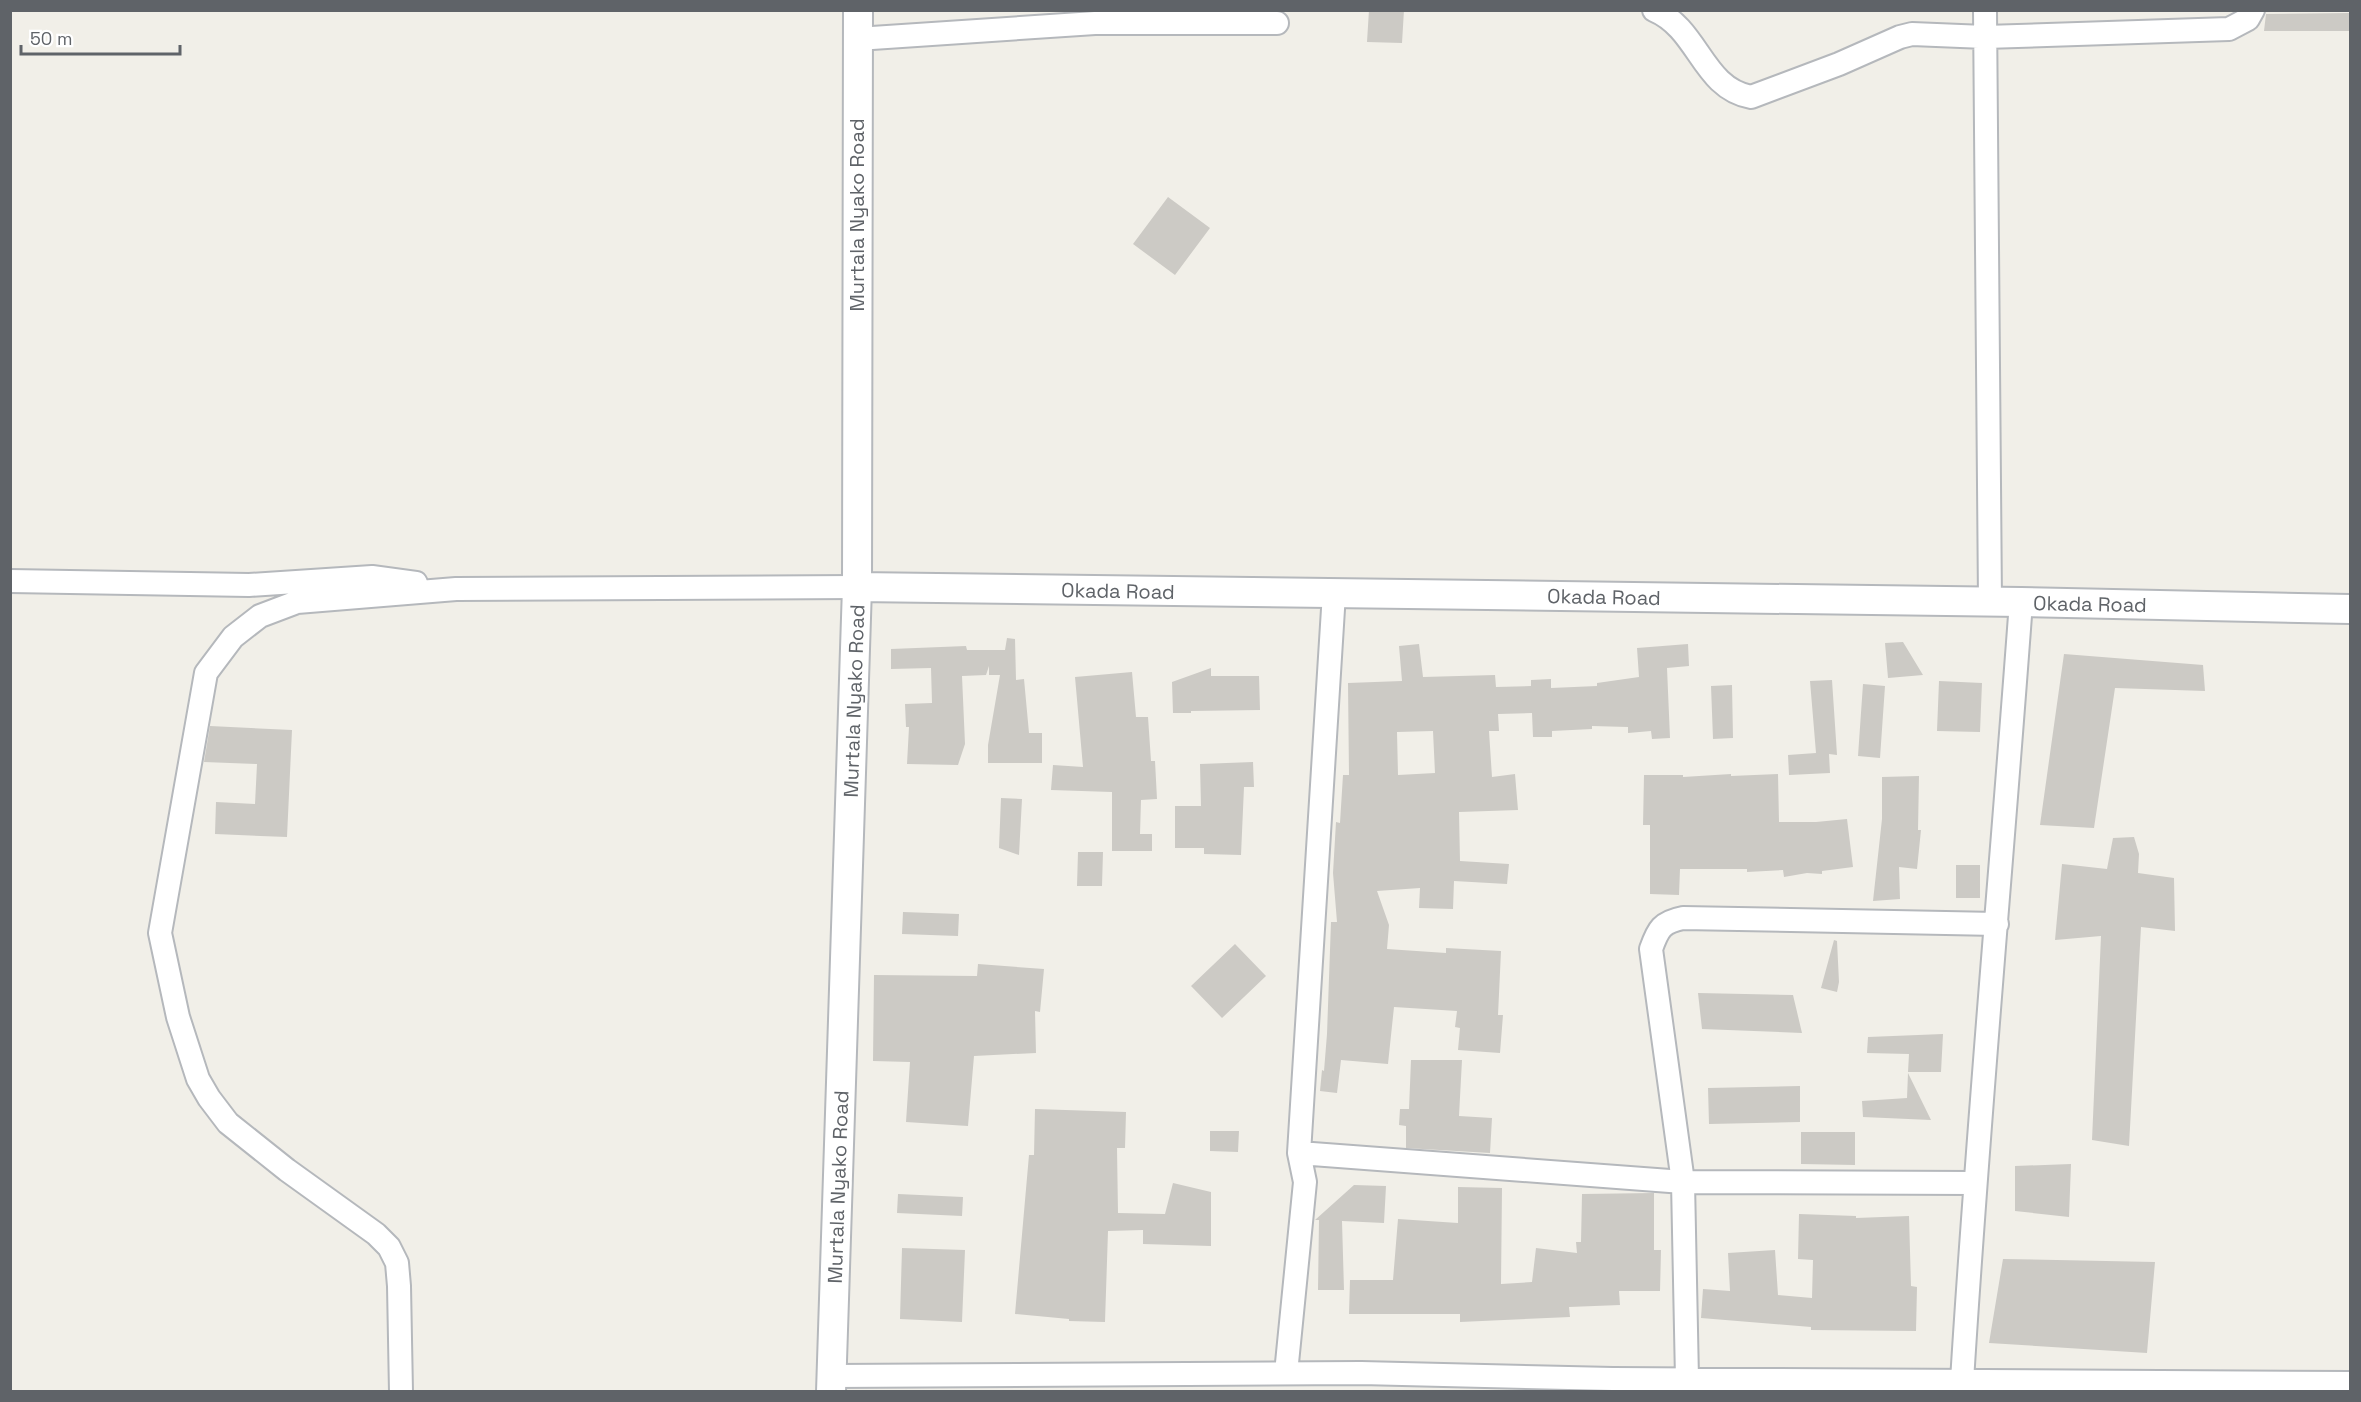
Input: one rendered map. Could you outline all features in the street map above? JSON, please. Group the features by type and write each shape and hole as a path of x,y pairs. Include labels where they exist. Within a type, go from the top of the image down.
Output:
{"street":[{"name":"Murtala Nyako Road","path":"831,1384 857,587 858,10"},
{"path":"1654,10 1667,16 1683,30 1724,87 1737,95 1751,97 1912,34 1985,36 2229,29 2248,19 2253,10"},
{"path":"1985,10 1990,602"},
{"path":"857,39 1095,23 1277,23"},
{"path":"10,581 249,585 372,578 456,589"},
{"path":"401,1392 399,1286 397,1263 389,1247 376,1234 287,1170 228,1123 208,1098 198,1079 178,1017 160,933 206,673 233,637 260,616 297,602 456,589 857,587"},
{"name":"Okada Road","path":"857,587 2021,602 2350,609"},
{"path":"1286,1373 1305,1182 1299,1153 1334,593"},
{"path":"1962,1381 1974,1183 1997,924 2021,602"},
{"path":"1687,1379 1683,1182 1651,949 1657,932 1668,921 1683,918 1997,924"},
{"path":"1299,1153 1683,1182 1974,1183"},
{"path":"831,1384 1286,1373 1361,1382 1613,1385 1687,1379 1962,1381 2143,1387 2350,1383"}],"building":[{"path":"1369,10 1404,10 1402,43 1367,42"},
{"path":"2350,13 2350,31 2264,31 2266,14"},
{"path":"1168,197 1210,228 1175,275 1133,244"},
{"path":"1007,638 1015,639 1016,680 1024,679 1029,733 1042,733 1042,763 988,763 988,745 1000,675 989,675 989,666 986,675 962,676 965,744 958,765 907,764 909,727 906,727 905,704 932,703 931,668 891,669 891,649 966,646 967,650 1005,650"},
{"path":"1903,642 1923,675 1888,678 1885,643"},
{"path":"1419,644 1423,677 1495,675 1496,687 1531,686 1531,680 1551,679 1551,688 1597,686 1597,683 1639,677 1637,648 1688,644 1689,666 1667,668 1670,738 1652,739 1651,731 1628,733 1628,727 1592,726 1592,729 1552,731 1552,737 1533,737 1532,713 1498,714 1499,731 1489,731 1492,777 1515,774 1518,810 1459,812 1460,861 1509,864 1507,884 1454,881 1453,909 1419,908 1420,888 1377,891 1389,925 1387,949 1446,953 1446,948 1501,951 1498,1015 1503,1015 1500,1053 1458,1050 1460,1028 1455,1027 1457,1011 1394,1007 1388,1064 1341,1060 1337,1093 1320,1091 1327,1034 1331,922 1337,922 1333,873 1336,822 1340,823 1343,775 1349,775 1348,683 1402,681 1399,646","holes":["1433,731 1435,773 1398,775 1397,732"]},
{"path":"2064,654 2203,665 2205,691 2115,688 2094,828 2040,825"},
{"path":"1211,668 1211,676 1259,676 1260,710 1173,713 1172,682"},
{"path":"1132,672 1136,717 1148,717 1151,761 1155,761 1157,799 1141,800 1140,834 1152,834 1152,851 1112,851 1112,792 1051,790 1053,765 1083,767 1075,677"},
{"path":"1832,680 1837,755 1829,754 1830,773 1789,775 1788,755 1816,753 1810,681"},
{"path":"1939,681 1982,683 1980,732 1937,731"},
{"path":"1863,684 1885,686 1880,758 1858,756"},
{"path":"1732,685 1733,738 1713,739 1711,686"},
{"path":"210,726 292,730 287,837 215,834 216,802 255,804 257,764 204,762"},
{"path":"1253,762 1254,787 1244,787 1241,855 1204,854 1204,848 1175,848 1175,806 1201,806 1200,764"},
{"path":"1731,774 1731,776 1778,774 1779,822 1847,819 1853,867 1822,871 1822,874 1807,873 1784,877 1783,870 1747,872 1747,869 1680,869 1679,895 1650,894 1650,825 1643,825 1644,775 1683,775 1683,777"},
{"path":"1919,776 1918,830 1921,830 1917,869 1899,867 1900,899 1873,901 1882,819 1882,777"},
{"path":"1001,798 1022,799 1019,855 999,848"},
{"path":"2134,837 2139,854 2138,873 2174,878 2175,931 2141,927 2129,1146 2092,1140 2101,936 2055,940 2062,864 2107,869 2113,838"},
{"path":"1078,852 1103,852 1102,886 1077,886"},
{"path":"1956,865 1980,865 1980,898 1956,898"},
{"path":"903,912 959,914 958,936 902,934"},
{"path":"1834,940 1837,941 1839,982 1837,992 1821,988"},
{"path":"1235,944 1266,976 1222,1018 1191,986"},
{"path":"978,964 1044,969 1040,1012 1035,1011 1036,1053 974,1056 968,1126 906,1122 910,1062 873,1061 874,975 977,976"},
{"path":"1698,993 1793,995 1802,1033 1702,1029"},
{"path":"1943,1034 1941,1072 1908,1072 1909,1054 1867,1053 1868,1037"},
{"path":"1411,1060 1462,1060 1459,1116 1492,1118 1490,1153 1406,1148 1406,1126 1399,1125 1400,1109 1409,1109"},
{"path":"1908,1073 1931,1120 1863,1117 1862,1101 1907,1098"},
{"path":"1800,1086 1800,1122 1709,1124 1708,1088"},
{"path":"1035,1109 1126,1112 1125,1148 1117,1148 1118,1213 1165,1214 1173,1183 1211,1192 1211,1246 1143,1244 1143,1230 1108,1231 1105,1322 1069,1321 1069,1319 1015,1314 1029,1155 1034,1155"},
{"path":"1210,1131 1239,1131 1238,1152 1210,1151"},
{"path":"1801,1132 1855,1132 1855,1165 1801,1164"},
{"path":"2071,1164 2069,1217 2015,1211 2015,1166"},
{"path":"1354,1185 1386,1186 1384,1223 1342,1221 1344,1290 1318,1290 1319,1220 1315,1220"},
{"path":"1458,1187 1502,1188 1501,1284 1532,1282 1536,1248 1577,1253 1576,1242 1581,1242 1582,1194 1654,1193 1654,1250 1661,1250 1660,1291 1619,1291 1620,1305 1569,1307 1570,1317 1460,1322 1460,1314 1349,1314 1350,1280 1393,1280 1398,1219 1458,1223"},
{"path":"898,1194 963,1197 962,1216 897,1213"},
{"path":"1799,1214 1856,1216 1856,1218 1909,1216 1911,1286 1917,1287 1916,1331 1811,1330 1811,1327 1701,1318 1703,1289 1730,1291 1728,1253 1775,1250 1778,1295 1812,1298 1813,1260 1798,1259"},
{"path":"902,1248 965,1250 962,1322 900,1319"},
{"path":"2003,1259 2155,1262 2147,1353 1989,1343"}]}
